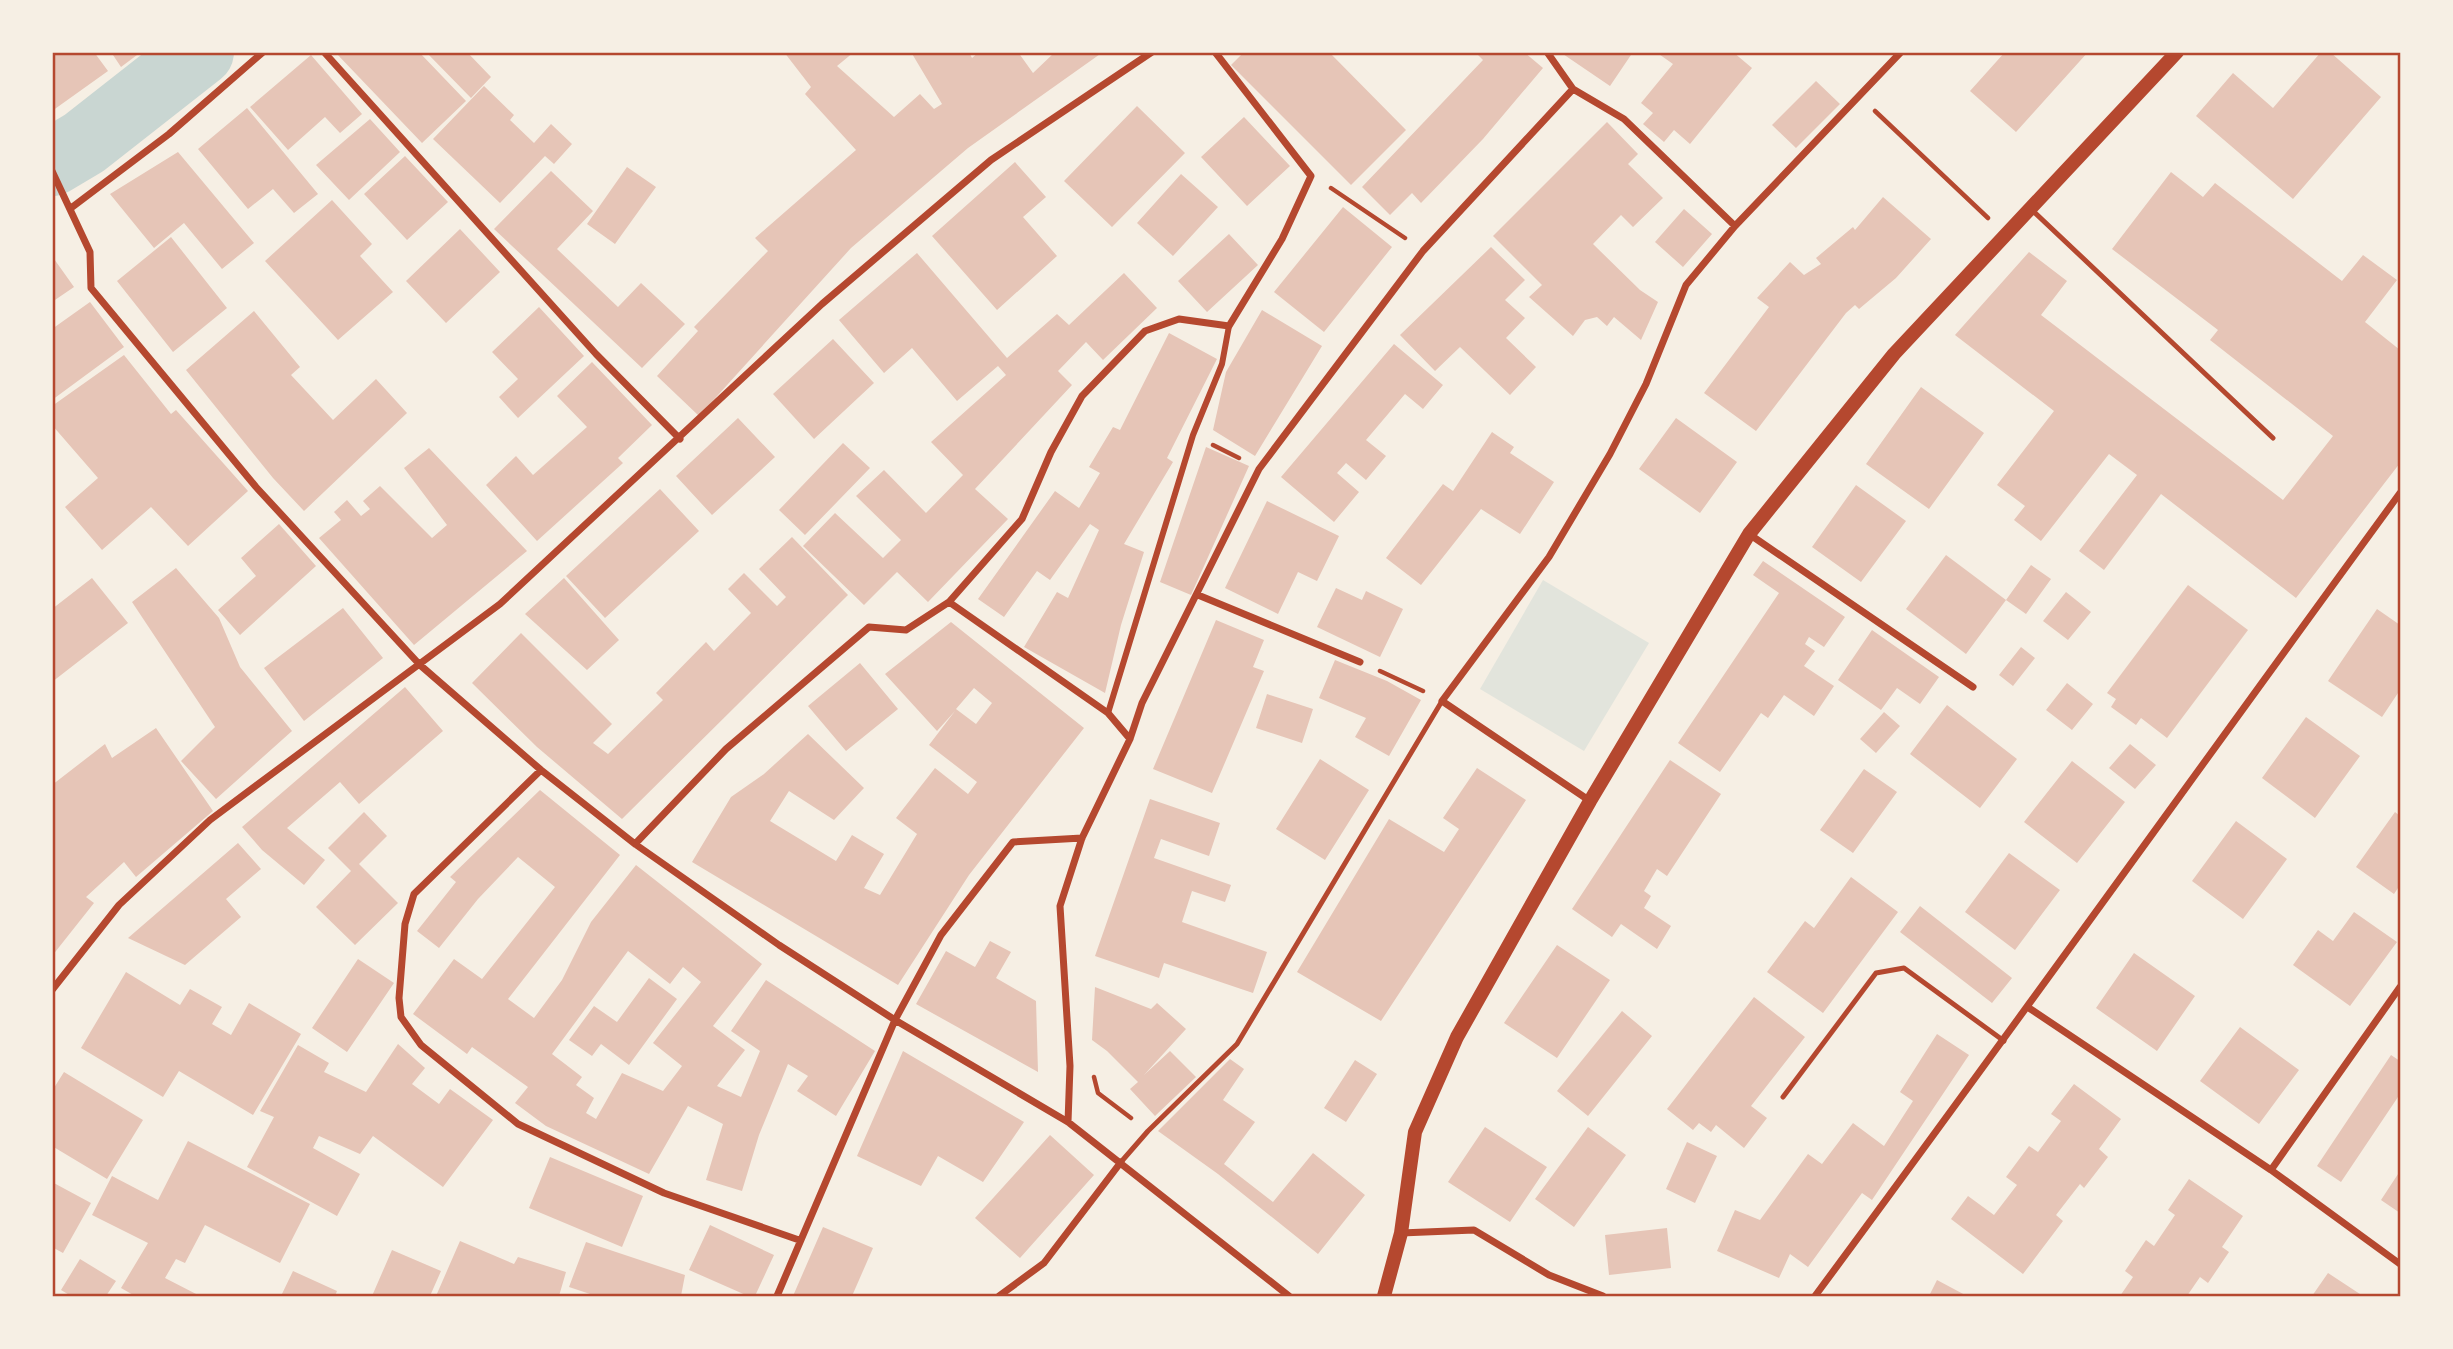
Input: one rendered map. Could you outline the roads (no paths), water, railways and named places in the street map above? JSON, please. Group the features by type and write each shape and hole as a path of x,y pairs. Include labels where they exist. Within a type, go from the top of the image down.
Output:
{"main road":[{"path":"1384,1297 1401,1233 1416,1132 1457,1037 1590,801 1749,534 1894,354 2177,52"}],"street":[{"path":"71,208 169,135 263,52"},
{"path":"324,52 596,354 680,439"},
{"path":"52,990 119,905 210,820 500,604 822,304 991,160 1152,52"},
{"path":"1108,713 1193,435 1222,364 1229,326 1282,239 1311,176 1215,52"},
{"path":"1547,52 1573,89 1624,119 1735,226"},
{"path":"1590,801 1442,701 1549,557 1610,454 1640,396 1686,285 1735,226 1900,52"},
{"path":"1068,1122 1070,1066 1060,906 1082,838 1130,739 1142,704 1259,469 1423,251 1573,89"},
{"path":"52,171 64,189 90,252 91,288 256,487 420,665 541,770 635,844 779,945 895,1020 1068,1122 1289,1297"},
{"path":"635,844 726,748 869,627 906,630 948,602 1022,519 1051,452 1082,396 1145,331 1179,319 1229,326"},
{"path":"1815,1297 2029,1008 2111,889 2400,493"},
{"path":"1749,534 1973,687"},
{"path":"1198,595 1360,662"},
{"path":"948,602 1108,713 1130,739"},
{"path":"541,770 414,894 405,924 399,998 401,1017 421,1045 518,1124 664,1193 799,1240"},
{"path":"777,1297 895,1020 941,935 1013,842 1082,838"},
{"path":"2271,1170 2400,987"},
{"path":"2029,1008 2271,1170 2400,1264"},
{"path":"999,1297 1044,1263 1121,1162"},
{"path":"1401,1233 1474,1230 1549,1275 1603,1297"}],"lane":[{"path":"2031,209 2273,438"},
{"path":"1121,1162 1147,1131 1237,1044 1442,701"},
{"path":"1783,1097 1875,973 1903,968 2004,1041"}],"waterway":[{"path":"52,162 84,143 200,52"}]}
